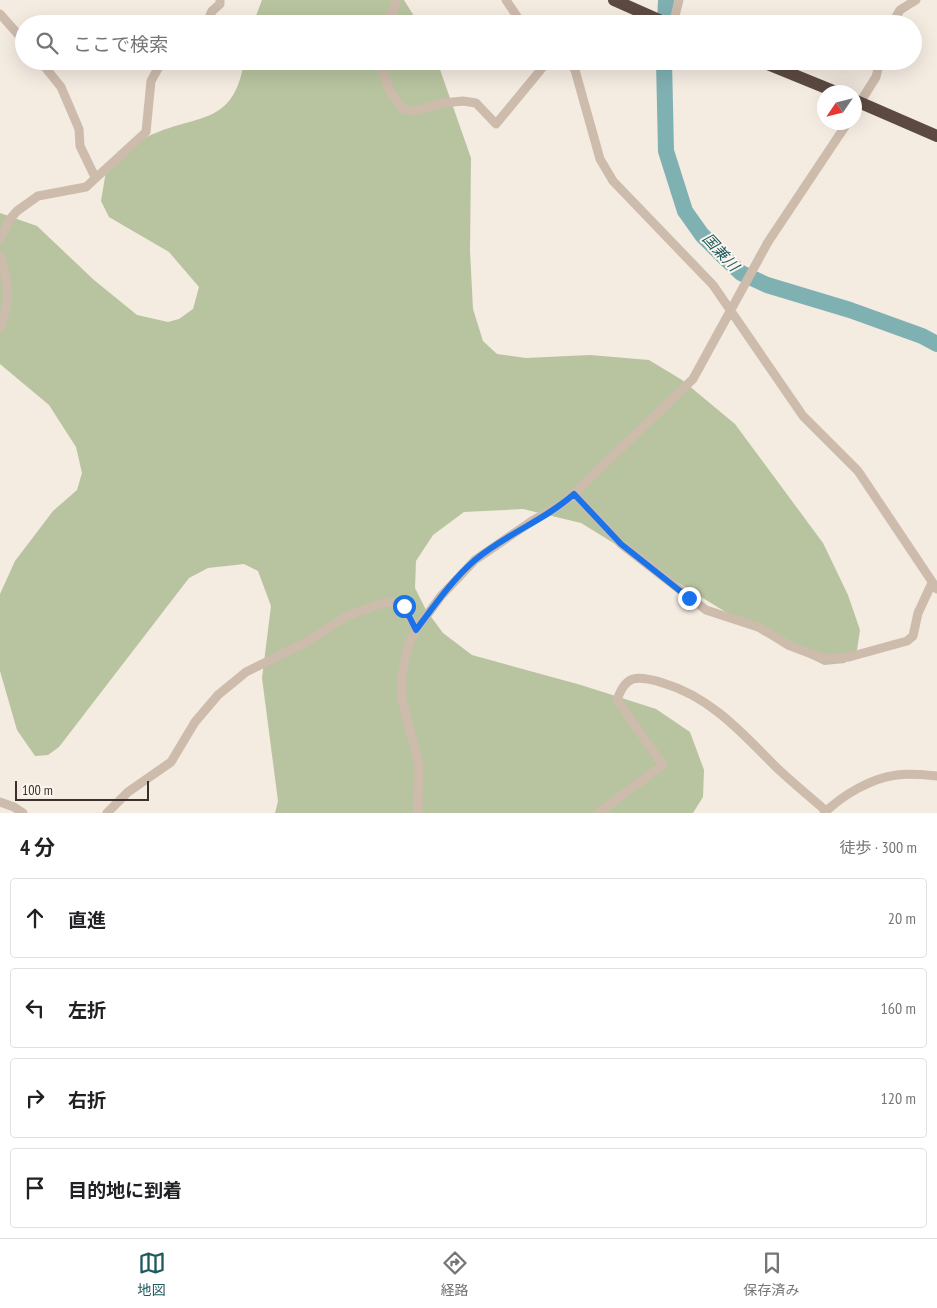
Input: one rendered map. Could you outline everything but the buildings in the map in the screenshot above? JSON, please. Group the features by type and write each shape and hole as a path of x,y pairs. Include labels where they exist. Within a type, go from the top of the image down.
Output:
{"highway":[{"path":"614,0 647,15"},
{"path":"782,70 819,85"},
{"path":"862,107 937,136"}],"street":[{"path":"210,15 220,4 220,0"},
{"path":"391,15 395,8 396,0"},
{"path":"506,0 516,15"},
{"path":"675,15 679,0"},
{"path":"897,15 910,1"},
{"path":"0,14 15,31"},
{"path":"48,70 61,86 78,129 80,146 95,177"},
{"path":"0,239 10,219 17,211 38,196 86,187 146,132 151,81 157,70"},
{"path":"382,70 389,89 403,108 415,111 443,103 463,101 476,103 496,124 541,70"},
{"path":"574,494 621,544 706,610 761,628 788,645 817,657 825,659 849,657 907,640 913,636 918,613 935,586 896,524 858,471 803,416 731,311 696,265 658,230 613,181 600,159 575,70"},
{"path":"862,98 876,77 878,70"},
{"path":"418,813 419,764 402,700 403,664 416,630 441,596 475,560 532,521 564,503 693,379 731,311 741,288 768,242 843,130"},
{"path":"0,256 8,283 5,316 0,328"},
{"path":"107,813 128,792 171,762 194,722 218,695 246,672 305,643 347,616 383,603 397,602 404,606 416,630"},
{"path":"598,813 662,765 617,700 624,686 633,679 651,680 675,686 720,712 825,812 858,788 878,780 897,775 937,776"},
{"path":"0,802 14,807 23,813"}],"green space":[{"path":"262,0 404,0 413,15 256,15"},
{"path":"242,70 440,70 471,158 470,251 473,309 483,341 497,354 526,358 590,355 649,360 682,380 735,424 823,543 848,595 860,630 857,650 845,663 824,665 763,635 581,523 523,509 464,512 433,535 416,561 415,588 426,610 443,633 472,655 581,685 656,709 690,732 704,770 703,797 693,813 275,813 278,801 262,678 271,606 258,571 244,564 208,568 189,578 59,747 48,755 35,756 17,730 0,671 0,594 15,561 53,511 77,490 82,473 76,447 49,405 0,364 0,213 37,226 94,280 137,315 168,322 179,319 193,309 199,287 169,252 109,217 101,201 106,171 147,137 210,115 222,108 231,98 239,83"}],"waterway":[{"name":"国兼川","path":"665,15 666,0"},
{"name":"国兼川","path":"664,70 666,151 685,211 702,235 741,273 767,285 850,310 922,336 937,344"}],"route":[{"path":"404,606 410,614 416,630 441,596 475,560 532,521 564,503 574,494 621,544 689,598"}]}
